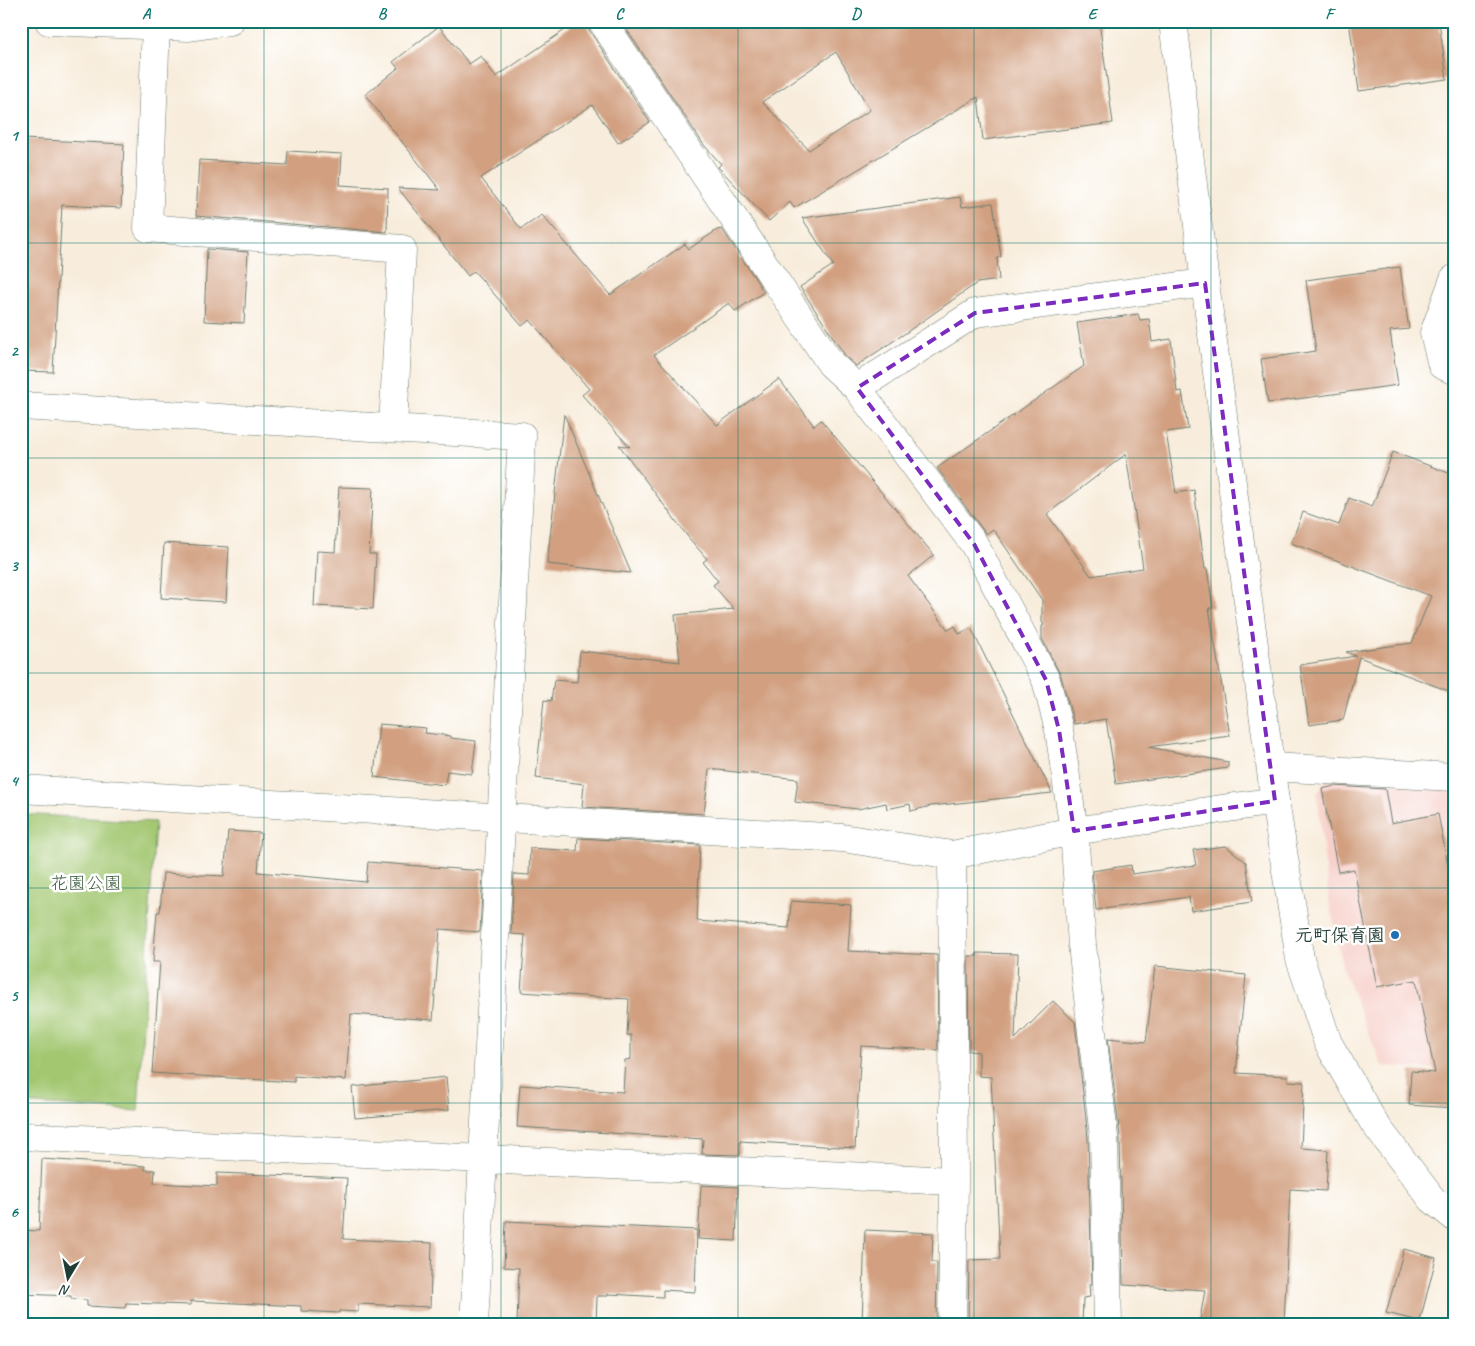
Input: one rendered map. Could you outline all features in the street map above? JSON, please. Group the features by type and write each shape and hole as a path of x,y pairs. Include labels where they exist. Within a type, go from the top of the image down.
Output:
{"street":[{"path":"50,21 189,27 230,21"},
{"path":"602,21 831,364 857,388 974,544 1046,680 1059,730 1074,831 1082,946 1104,1137 1108,1325"},
{"path":"1173,21 1205,283 1275,801 1300,958 1328,1043 1374,1123 1432,1199 1454,1217"},
{"path":"156,26 148,228 402,249 393,428"},
{"path":"1454,279 1434,333 1442,365 1454,370"},
{"path":"857,388 975,313 1205,283"},
{"path":"21,406 522,436 474,1325"},
{"path":"1271,767 1454,777"},
{"path":"21,789 842,838 952,854 1074,831 1275,801"},
{"path":"952,854 954,1181 952,1325"},
{"path":"21,1136 483,1160 954,1181"}],"highlighted area":[{"path":"1205,283 1275,801 1074,831 1059,730 1046,680 974,544 857,388 975,313"}],"shaded area":[{"name":"元町保育園","path":"1328,777 1454,785 1454,1070 1382,1066 1343,970 1329,900 1317,794"}],"green space":[{"name":"花園公園","path":"21,814 155,822 138,1111 21,1103"}],"building":[{"path":"578,21 586,21 589,30 650,122 618,143 592,105 481,178 521,229 542,215 610,295 685,244 689,249 717,230 722,229 764,292 735,311 729,303 654,355 717,425 779,379 814,426 821,420 934,555 908,576 948,630 955,626 959,634 971,628 1052,793 931,806 911,811 910,804 887,809 886,803 858,809 795,802 798,779 709,769 704,814 582,807 584,784 536,778 544,700 551,701 554,680 577,682 580,651 680,662 675,615 734,609 713,585 718,581 703,562 707,559 688,537 619,445 630,447 582,395 589,389 530,320 522,326 474,271 468,276 398,188 440,190 365,95 398,68 393,62 439,26 469,64 481,56 496,77"},
{"path":"621,21 1099,21 1113,123 983,140 978,97 794,208 790,202 769,221 718,167 721,164 704,145","holes":["836,52 870,110 809,150 762,102"]},
{"path":"1349,21 1439,21 1447,79 1359,91"},
{"path":"23,139 124,144 121,208 62,205 53,372 21,371 21,185"},
{"path":"288,151 342,154 340,185 388,188 387,232 196,216 199,160 287,165"},
{"path":"960,197 962,207 993,203 1001,257 997,258 999,280 977,283 856,366 846,357 800,287 833,265 802,218"},
{"path":"207,249 248,252 244,323 204,321"},
{"path":"1400,267 1409,329 1390,331 1398,385 1268,403 1261,359 1316,351 1306,280"},
{"path":"1138,314 1140,320 1149,319 1152,342 1171,339 1177,392 1182,391 1188,429 1166,432 1176,493 1194,490 1205,569 1207,569 1213,608 1209,608 1230,736 1148,747 1228,762 1228,768 1116,784 1106,719 1074,724 1061,676 1042,639 1042,626 1044,625 1042,622 1042,600 993,529 986,534 937,468 1084,366 1077,323","holes":["1126,454 1143,568 1091,576 1047,514"]},
{"path":"564,414 631,573 547,564"},
{"path":"1393,452 1454,475 1454,693 1359,657 1343,720 1309,725 1300,665 1356,656 1346,652 1412,643 1431,596 1291,543 1303,512 1339,525 1349,498 1372,507"},
{"path":"339,487 373,488 369,554 376,554 373,609 314,606 317,551 335,552"},
{"path":"164,543 229,547 226,602 161,598"},
{"path":"379,724 426,728 425,733 476,741 472,774 447,771 445,785 374,777"},
{"name":"元町保育園","path":"1334,786 1385,789 1391,823 1438,814 1454,896 1454,1108 1409,1105 1411,1071 1435,1073 1416,980 1377,987 1354,869 1338,872 1322,789"},
{"path":"228,831 261,833 258,872 366,882 368,862 483,871 480,932 440,929 433,1020 351,1014 346,1080 294,1076 294,1082 152,1073 160,962 153,962 157,912 160,912 163,873 224,876"},
{"path":"578,838 700,845 697,921 789,928 791,901 851,905 848,951 937,955 938,1050 861,1046 855,1148 740,1141 740,1155 702,1154 703,1139 517,1127 520,1085 623,1092 625,1060 631,1059 631,1035 627,1035 629,999 521,992 525,935 511,934 514,874 529,875 530,848 577,851"},
{"path":"1226,846 1246,862 1252,902 1191,911 1189,897 1096,910 1092,871 1131,865 1132,874 1196,865 1193,850"},
{"path":"977,953 1018,954 1015,1039 1053,1001 1075,1022 1088,1138 1092,1284 1089,1284 1090,1297 1083,1298 1082,1325 968,1325 969,1260 1000,1259 991,1077 979,1076 979,1052 969,1051 968,956 977,956"},
{"path":"1155,966 1246,975 1236,1073 1288,1076 1288,1081 1304,1082 1301,1148 1328,1150 1326,1191 1290,1189 1284,1325 1199,1325 1205,1290 1123,1285 1120,1137 1108,1038 1146,1042"},
{"path":"446,1077 449,1110 355,1118 352,1087"},
{"path":"42,1159 145,1166 145,1170 155,1170 154,1183 217,1186 217,1173 347,1178 343,1239 432,1243 430,1307 358,1304 358,1312 339,1311 339,1313 301,1311 301,1306 191,1301 191,1305 126,1303 125,1308 87,1306 87,1300 71,1299 71,1296 21,1294 21,1230 39,1231"},
{"path":"701,1185 738,1187 736,1241 698,1239"},
{"path":"506,1221 697,1230 695,1292 663,1290 663,1297 608,1294 608,1296 597,1296 596,1325 517,1325 519,1268 504,1267"},
{"path":"865,1230 933,1233 932,1262 937,1262 936,1325 862,1325"},
{"path":"1404,1249 1436,1258 1420,1321 1386,1313"}],"place":[{"name":"元町保育園","path":"1395,935"}]}
